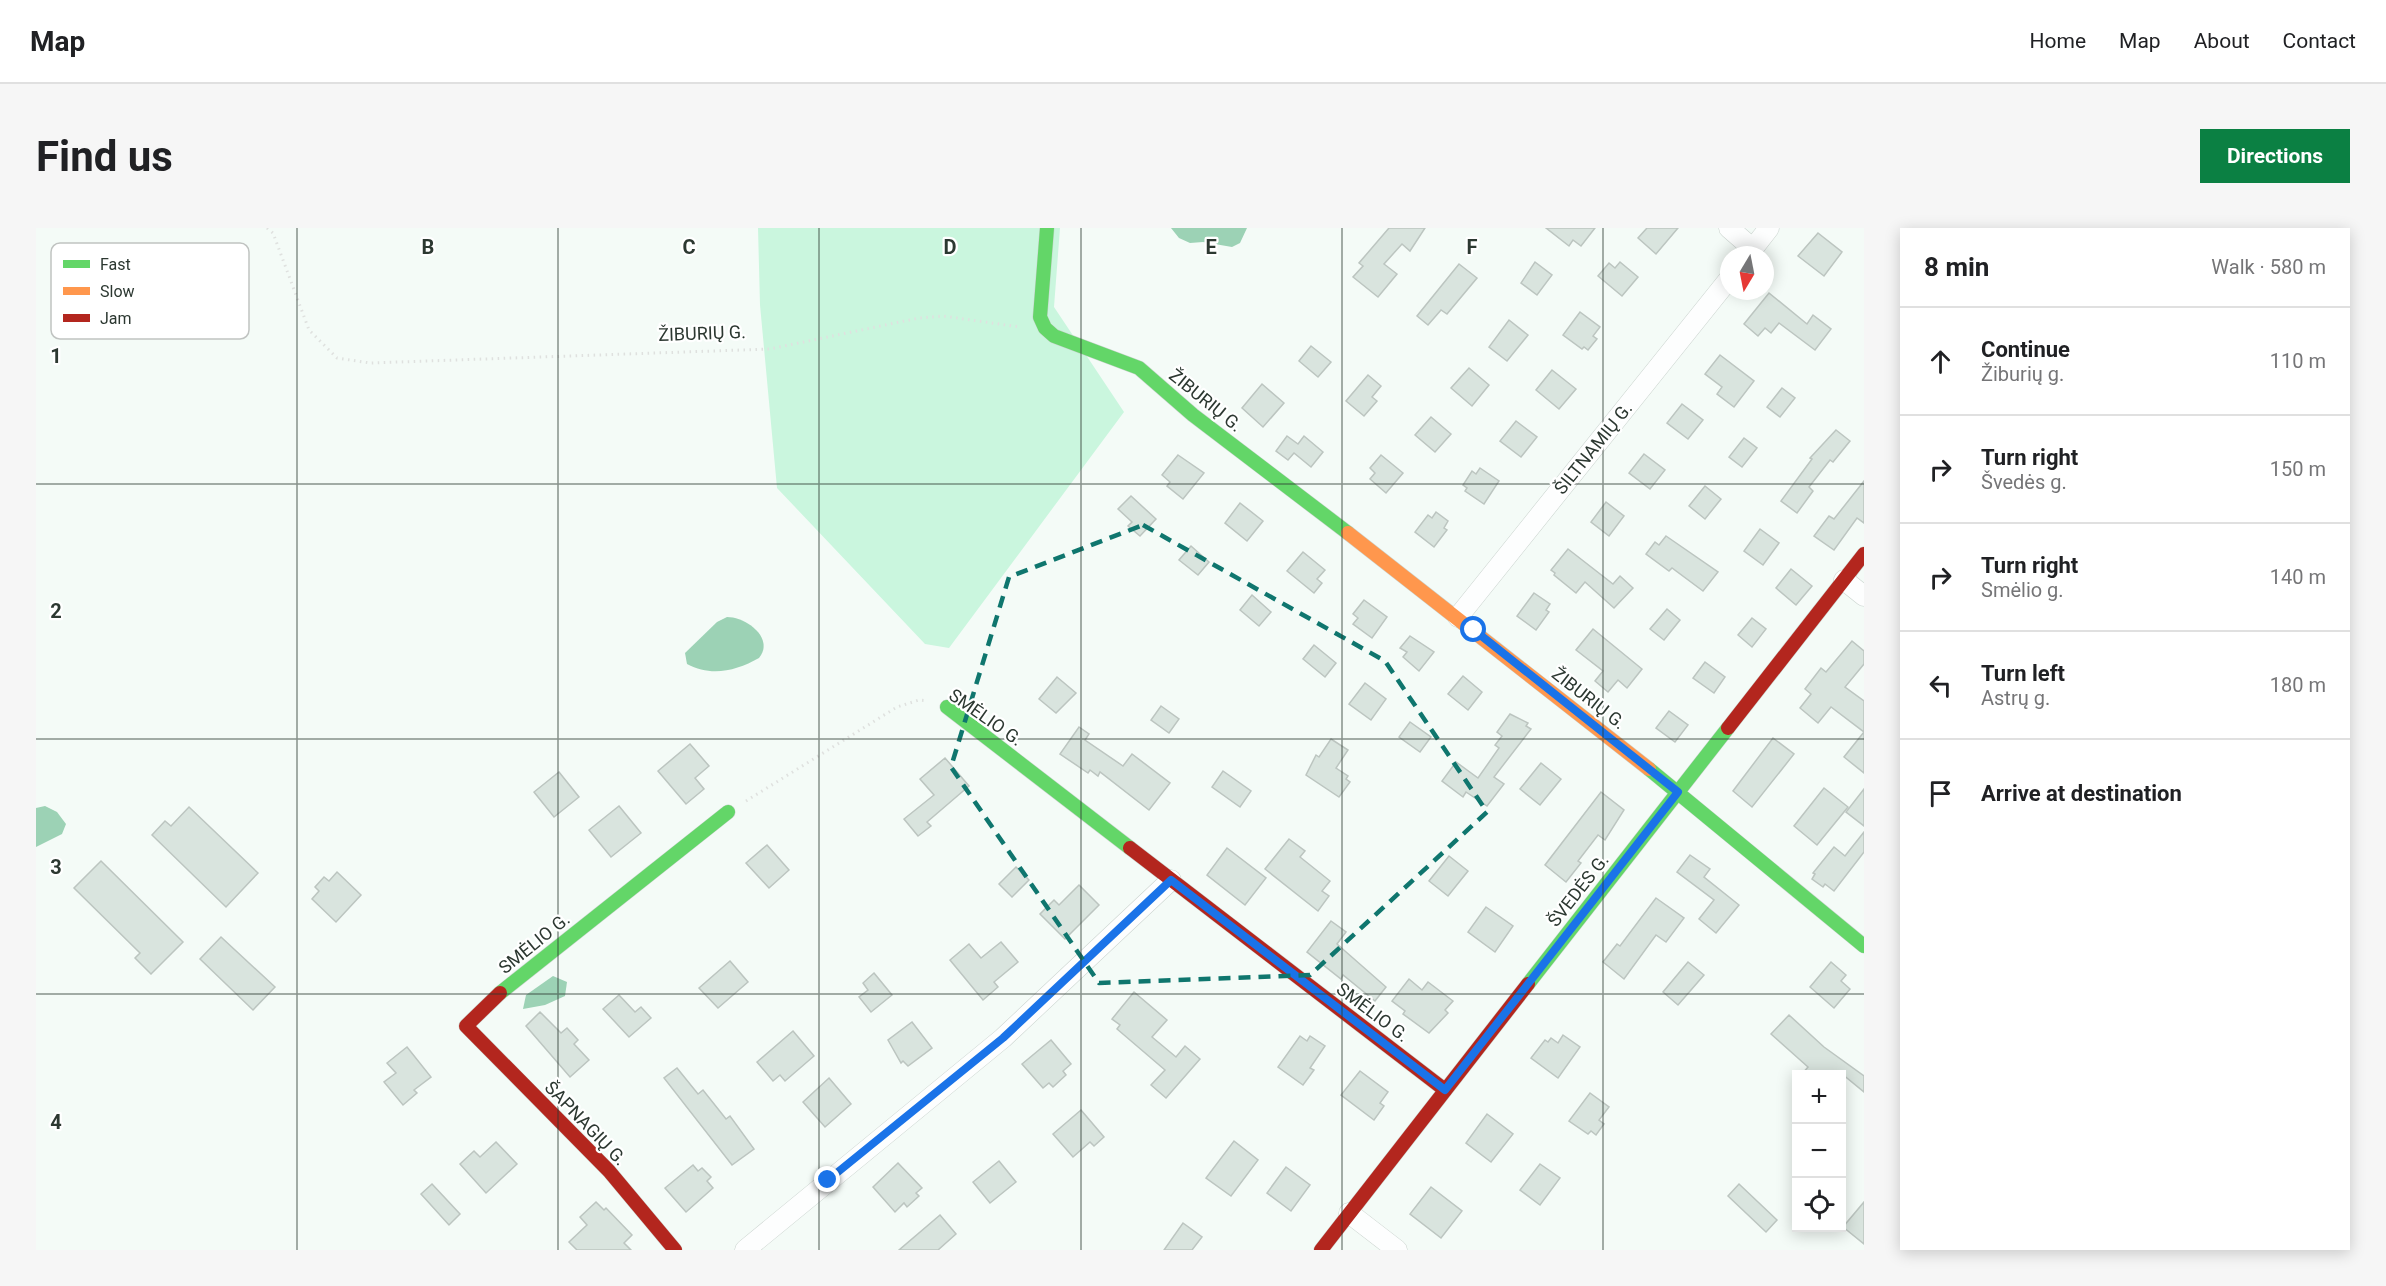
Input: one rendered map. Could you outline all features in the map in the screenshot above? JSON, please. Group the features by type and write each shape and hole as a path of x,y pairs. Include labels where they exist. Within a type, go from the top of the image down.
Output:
{"street":[{"path":"1045,328 1040,317 1047,228"},
{"path":"1729,228 1746,246"},
{"path":"1756,246 1769,228"},
{"name":"ŠILTNAMIŲ G.","path":"1458,617 1720,290"},
{"name":"ŽIBURIŲ G.","path":"1045,328 1070,344 1139,368 1193,415 1458,617 1678,792 1864,946"},
{"name":"ŠVEDĖS G.","path":"1321,1250 1864,554"},
{"path":"1844,579 1864,596"},
{"name":"SMĖLIO G.","path":"947,707 1445,1090"},
{"name":"SMĖLIO G.","path":"465,1026 489,1002 728,812"},
{"path":"745,1250 1003,1038 1171,880"},
{"name":"ŠAPNAGIŲ G.","path":"465,1026 609,1171 675,1250"},
{"path":"1349,1213 1396,1250"}],"path":[{"name":"ŽIBURIŲ G.","path":"267,228 273,233 309,330 337,358 369,363 770,348 919,318 943,316 1029,328 1045,328"},
{"name":"SMĖLIO G.","path":"728,812 897,707 920,700 947,707"}],"highlighted area":[{"path":"1143,525 1385,661 1487,812 1310,975 1099,983 951,767 1009,577"}],"shaded area":[{"path":"758,228 1060,228 1054,307 1124,412 949,648 925,644 777,488 760,305"},
{"path":"1171,228 1247,228 1240,243 1232,247 1203,242 1190,243 1179,238"},
{"path":"727,617 750,625 761,636 763,650 759,658 723,671 705,670 687,664 685,653 717,622"},
{"path":"45,806 57,812 66,824 62,834 36,847 36,808"},
{"path":"553,976 567,982 565,996 545,1005 523,1009 526,995"}],"building":[{"path":"1389,228 1425,228 1410,251 1402,244 1384,264 1397,274 1378,297 1353,277 1363,266 1359,263"},
{"path":"1546,228 1595,228 1581,246 1573,240 1569,246"},
{"path":"1647,228 1678,228 1656,254 1638,238"},
{"path":"1818,233 1842,252 1824,276 1798,256"},
{"path":"1535,262 1552,275 1537,295 1521,283"},
{"path":"1620,262 1638,277 1622,296 1598,276 1609,263 1615,268"},
{"path":"1459,264 1477,278 1447,314 1441,310 1428,325 1417,316"},
{"path":"1774,297 1807,324 1813,315 1831,329 1815,350 1779,323 1771,333 1765,328 1758,336 1744,324 1763,300 1774,300"},
{"path":"1580,312 1600,327 1593,336 1597,339 1588,350 1584,347 1582,349 1563,335"},
{"path":"1509,320 1528,335 1507,361 1489,347"},
{"path":"1311,346 1331,362 1318,377 1299,361"},
{"path":"1720,355 1754,381 1734,407 1717,394 1722,387 1705,374"},
{"path":"1469,368 1489,385 1472,406 1451,388"},
{"path":"1552,370 1576,389 1559,409 1536,390"},
{"path":"1368,375 1381,386 1372,397 1377,401 1364,416 1346,401"},
{"path":"1262,384 1284,403 1263,427 1242,408"},
{"path":"1782,388 1795,398 1780,417 1767,407"},
{"path":"1682,404 1703,420 1688,439 1667,423"},
{"path":"1431,417 1451,434 1435,452 1415,435"},
{"path":"1516,421 1537,437 1521,457 1500,441"},
{"path":"1836,430 1850,441 1833,462 1830,460 1809,487 1813,491 1797,513 1781,501 1812,459 1810,458"},
{"path":"1287,436 1298,444 1304,436 1323,452 1311,467 1294,453 1288,460 1276,451"},
{"path":"1744,438 1757,448 1742,467 1729,457"},
{"path":"1644,454 1665,470 1650,489 1629,473"},
{"path":"1178,455 1204,473 1183,499 1167,486 1170,482 1162,475"},
{"path":"1381,455 1403,473 1386,493 1370,479 1375,473 1370,468"},
{"path":"1480,468 1499,481 1484,504 1465,491 1467,488 1463,485 1472,471 1476,474"},
{"path":"1864,481 1864,523 1857,518 1834,550 1814,536 1829,516 1834,519"},
{"path":"1705,486 1721,499 1705,519 1689,506"},
{"path":"1131,496 1156,519 1140,536 1128,526 1132,522 1118,509"},
{"path":"1606,502 1624,516 1609,536 1591,522"},
{"path":"1240,503 1263,521 1247,541 1225,523"},
{"path":"1436,512 1448,521 1444,528 1447,530 1434,547 1415,532 1428,515 1432,518"},
{"path":"1760,529 1779,543 1763,565 1744,551"},
{"path":"1666,536 1718,572 1703,591 1672,568 1669,571 1646,554 1655,542 1659,545"},
{"path":"1191,546 1209,562 1198,575 1179,560"},
{"path":"1568,549 1613,584 1620,576 1633,588 1614,608 1585,582 1576,593 1551,570"},
{"path":"1303,552 1325,570 1317,579 1322,583 1314,593 1287,571"},
{"path":"1791,569 1812,586 1796,605 1776,588"},
{"path":"1534,593 1550,604 1546,610 1549,612 1536,630 1517,616"},
{"path":"1252,595 1271,612 1259,626 1240,610"},
{"path":"1364,600 1387,617 1372,638 1353,624 1358,618 1353,614"},
{"path":"1667,609 1680,620 1664,640 1650,629"},
{"path":"1752,618 1766,629 1752,647 1738,635"},
{"path":"1593,629 1642,669 1627,688 1618,680 1608,692 1595,681 1603,671 1576,650"},
{"path":"1410,636 1434,652 1419,671 1403,657 1407,652 1400,648"},
{"path":"1852,641 1864,651 1864,664 1845,687 1864,701 1864,732 1831,707 1818,723 1800,708 1811,694 1805,689 1821,668 1826,672"},
{"path":"1314,645 1336,663 1325,677 1303,659"},
{"path":"1705,662 1725,677 1714,693 1693,678"},
{"path":"1463,676 1482,692 1468,710 1448,694"},
{"path":"1057,677 1076,693 1056,713 1039,699"},
{"path":"1365,683 1386,699 1371,720 1349,704"},
{"path":"1161,706 1179,719 1169,733 1151,720"},
{"path":"1669,711 1688,725 1675,742 1656,728"},
{"path":"1510,714 1528,723 1526,726 1531,729 1494,777 1504,784 1487,806 1466,792 1463,797 1442,781 1456,762 1478,778 1499,748 1495,745 1502,736 1497,732"},
{"path":"1410,722 1431,737 1420,752 1399,737"},
{"path":"1079,727 1089,734 1085,740 1123,766 1132,754 1170,783 1149,810 1100,772 1098,776 1090,770 1088,773 1060,754"},
{"path":"1864,732 1864,773 1844,757"},
{"path":"1773,738 1794,754 1752,807 1733,791"},
{"path":"1331,739 1348,750 1336,768 1348,776 1346,779 1350,782 1339,797 1306,775 1316,755 1319,757"},
{"path":"690,744 709,766 695,778 704,789 686,804 658,771"},
{"path":"945,758 969,786 927,822 931,826 918,836 904,819 934,795 920,779"},
{"path":"1541,763 1561,779 1540,805 1520,789"},
{"path":"1223,771 1251,791 1240,807 1212,787"},
{"path":"559,772 579,797 554,817 534,792"},
{"path":"1824,788 1848,807 1817,845 1794,826"},
{"path":"1864,789 1864,826 1846,812"},
{"path":"1601,792 1624,810 1605,840 1598,835 1578,861 1581,863 1566,882 1545,865"},
{"path":"619,806 641,833 611,857 589,830"},
{"path":"189,807 258,873 226,907 152,835 165,821 171,826"},
{"path":"1864,832 1864,852 1834,891 1825,884 1823,887 1812,879 1815,874 1813,873 1834,847 1845,856"},
{"path":"1289,839 1305,851 1300,857 1330,881 1322,891 1329,896 1318,911 1265,869"},
{"path":"767,845 789,870 769,888 746,863"},
{"path":"1227,848 1266,878 1245,905 1207,875"},
{"path":"1690,855 1710,869 1704,877 1739,905 1716,933 1699,919 1714,900 1677,872"},
{"path":"1449,856 1468,871 1448,896 1429,881"},
{"path":"101,861 183,942 151,974 135,958 140,953 74,888"},
{"path":"1016,867 1029,880 1012,897 999,884"},
{"path":"337,872 361,895 336,922 312,899 319,891 315,887 324,877 329,881"},
{"path":"1079,885 1099,905 1065,939 1040,914 1054,900 1059,905"},
{"path":"1656,898 1684,918 1666,942 1656,935 1624,979 1603,962 1617,944 1620,946"},
{"path":"1486,907 1513,926 1495,952 1468,932"},
{"path":"1331,921 1346,932 1337,944 1386,987 1375,1001 1343,975 1341,979 1307,952"},
{"path":"221,937 275,987 253,1010 200,959"},
{"path":"1001,942 1018,962 994,982 998,987 983,1000 950,960 969,944 981,958"},
{"path":"730,961 748,982 718,1008 699,988"},
{"path":"1688,962 1704,975 1678,1005 1663,992"},
{"path":"1831,962 1846,975 1841,981 1850,989 1834,1008 1810,987"},
{"path":"874,973 892,995 871,1012 859,997 868,990 863,983"},
{"path":"1409,979 1422,990 1428,982 1453,1001 1445,1010 1448,1013 1429,1033 1403,1014 1405,1011 1392,1001"},
{"path":"1134,992 1167,1020 1152,1037 1176,1057 1185,1046 1200,1059 1166,1098 1151,1085 1165,1070 1117,1029 1120,1025 1112,1019"},
{"path":"619,995 635,1012 641,1007 651,1018 629,1037 603,1009"},
{"path":"540,1012 561,1033 567,1028 578,1040 574,1044 589,1060 570,1077 526,1026"},
{"path":"1789,1015 1824,1047 1864,1076 1864,1092 1846,1077 1846,1070 1805,1070 1808,1067 1771,1034"},
{"path":"912,1022 932,1048 908,1066 903,1061 901,1063 888,1040"},
{"path":"793,1031 814,1056 785,1081 780,1075 773,1081 757,1062"},
{"path":"1563,1035 1580,1047 1558,1078 1531,1058 1545,1040 1548,1042 1551,1038 1558,1043"},
{"path":"1300,1036 1307,1041 1310,1036 1325,1046 1310,1068 1314,1070 1303,1085 1278,1067"},
{"path":"1051,1040 1071,1064 1063,1071 1066,1075 1053,1087 1049,1083 1043,1088 1022,1064"},
{"path":"407,1047 431,1077 414,1090 417,1093 403,1105 384,1082 396,1073 387,1063"},
{"path":"677,1068 698,1094 703,1090 726,1119 730,1116 754,1149 732,1165 664,1078"},
{"path":"1360,1071 1388,1092 1380,1103 1384,1106 1374,1120 1341,1095"},
{"path":"829,1078 851,1104 825,1127 803,1102"},
{"path":"1590,1093 1609,1107 1599,1120 1604,1124 1596,1135 1591,1131 1588,1134 1569,1121"},
{"path":"1081,1110 1104,1137 1094,1146 1090,1142 1073,1157 1053,1134"},
{"path":"1487,1114 1513,1134 1491,1162 1466,1143"},
{"path":"1234,1141 1258,1160 1231,1196 1206,1178"},
{"path":"496,1142 517,1164 486,1193 460,1164 474,1151 480,1157"},
{"path":"999,1161 1016,1182 990,1203 973,1182"},
{"path":"898,1163 922,1188 916,1193 919,1196 907,1207 904,1203 895,1212 873,1187"},
{"path":"1540,1164 1560,1178 1540,1205 1520,1190"},
{"path":"693,1165 698,1171 702,1168 711,1177 707,1181 713,1188 686,1212 665,1188"},
{"path":"1286,1167 1310,1185 1291,1211 1267,1193"},
{"path":"432,1184 460,1214 449,1225 421,1194"},
{"path":"1739,1184 1777,1220 1766,1232 1728,1196"},
{"path":"1431,1187 1462,1211 1441,1238 1410,1214"},
{"path":"596,1202 604,1210 606,1208 632,1235 624,1243 631,1250 577,1250 569,1242 587,1225 580,1217"},
{"path":"1864,1202 1864,1244 1846,1229 1846,1223"},
{"path":"940,1215 956,1234 938,1250 899,1250"},
{"path":"1183,1223 1202,1237 1192,1250 1164,1250"}],"traffic: fast":[{"path":"1047,228 1040,317 1045,328 1054,336 1139,368 1193,415 1348,533"},
{"path":"947,707 1130,848"},
{"path":"1528,984 1728,728"},
{"path":"1649,769 1864,946"},
{"path":"500,993 728,812"}],"traffic: slow":[{"path":"1348,533 1649,769"}],"traffic: jam":[{"path":"1728,728 1864,554"},
{"path":"1130,848 1445,1090"},
{"path":"1321,1250 1528,984"},
{"path":"500,993 466,1026 609,1171 675,1250"}],"route":[{"path":"828,1180 1003,1038 1171,880 1445,1090 1678,792 1474,630"}]}
